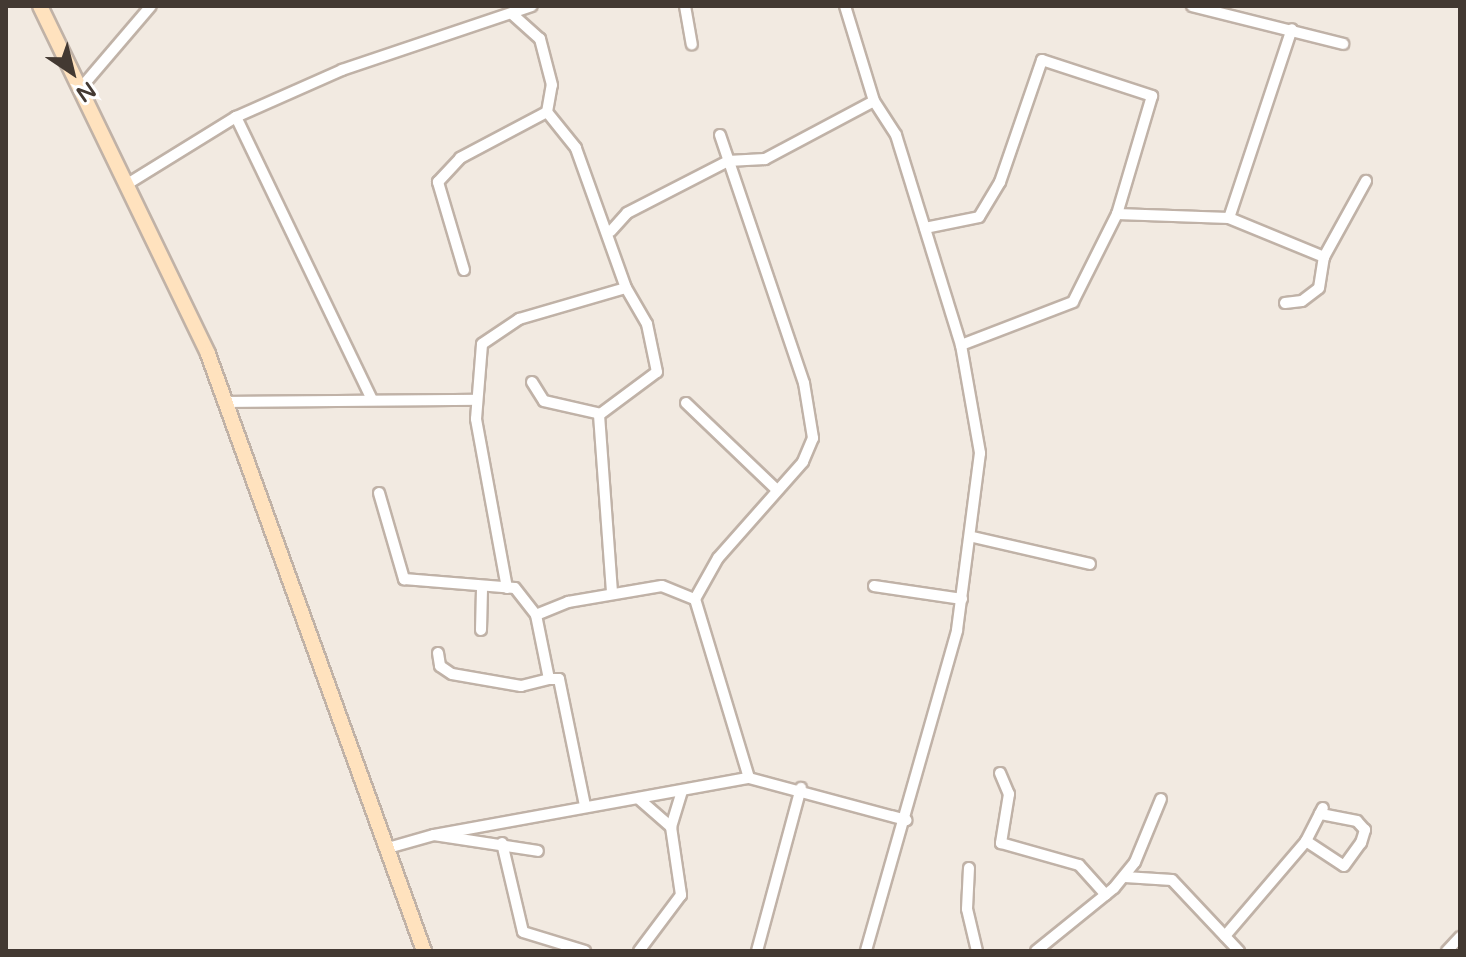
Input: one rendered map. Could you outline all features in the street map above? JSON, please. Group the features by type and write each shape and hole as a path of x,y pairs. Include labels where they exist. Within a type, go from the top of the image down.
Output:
{"street":[{"path":"40,6 129,183 226,402 424,951"},
{"path":"80,89 151,6"},
{"path":"129,183 236,117 342,70 513,15 532,6"},
{"path":"685,6 692,44"},
{"path":"845,6 874,101 896,135 961,345 980,453 973,537 962,599 906,820 866,951"},
{"path":"1192,6 1343,44"},
{"path":"513,15 540,39 552,85 547,112 576,148 611,231 625,286 647,324 657,372 601,414 544,401 532,382"},
{"path":"1229,218 1292,29"},
{"path":"925,228 979,217 1000,182 1042,60 1152,96 1117,214 1073,302 961,345"},
{"path":"611,231 627,213 728,161 765,159 874,101"},
{"path":"464,270 438,182 460,158 547,112"},
{"path":"236,117 371,398"},
{"path":"720,135 804,383 813,438 777,490 718,558 695,599 749,778"},
{"path":"1285,303 1319,288 1324,257 1366,181"},
{"path":"1117,214 1229,218 1324,257"},
{"path":"549,679 536,615 507,588 477,400 475,366 494,330 625,286"},
{"path":"226,402 371,398 477,400"},
{"path":"686,403 777,490"},
{"path":"601,414 612,592"},
{"path":"379,493 404,579 482,589 507,588"},
{"path":"973,537 1090,564"},
{"path":"536,615 612,592 662,586 695,599"},
{"path":"874,586 962,599"},
{"path":"481,630 482,589"},
{"path":"438,653 440,666 452,674 521,686 559,679 585,806"},
{"path":"1000,773 1009,794 1001,843 1079,865 1106,895"},
{"path":"388,848 434,835 749,778 801,788 906,820"},
{"path":"757,951 801,788"},
{"path":"639,951 681,895 671,827 682,792"},
{"path":"637,798 654,805 671,827"},
{"path":"1036,951 1123,878 1161,799"},
{"path":"1225,936 1306,841 1321,811 1357,821 1365,830 1361,843 1344,866 1306,841"},
{"path":"434,835 502,843 538,851"},
{"path":"502,843 523,932 585,951"},
{"path":"969,868 967,909 977,951"},
{"path":"1123,878 1172,880 1239,951"},
{"path":"1447,951 1460,937"}]}
